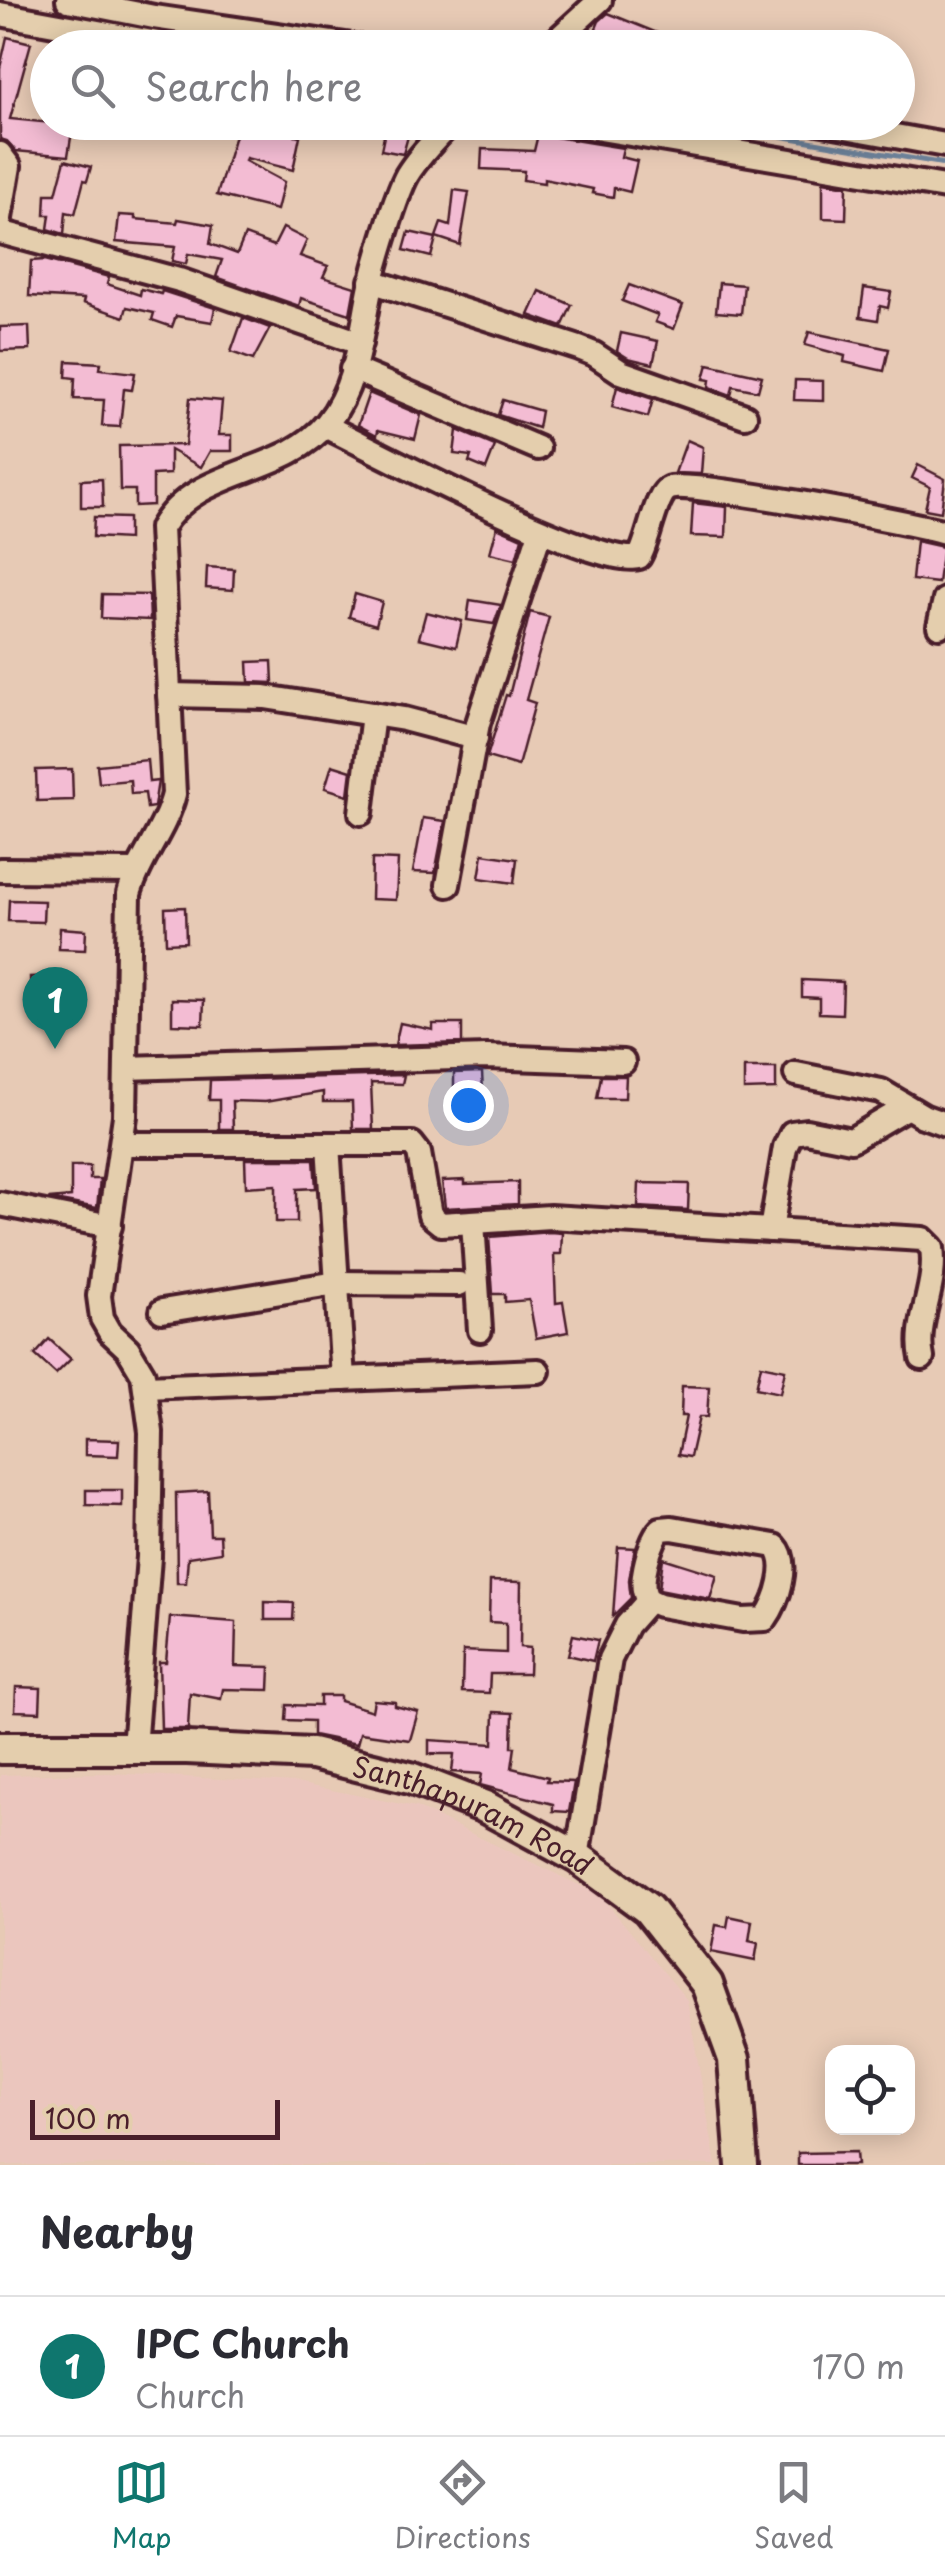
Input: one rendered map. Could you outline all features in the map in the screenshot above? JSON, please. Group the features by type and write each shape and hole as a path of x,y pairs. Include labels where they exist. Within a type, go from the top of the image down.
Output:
{"main road":[{"name":"Santhapuram Road","path":"0,1748 312,1754 410,1778 484,1807 577,1858 648,1909 706,1984 734,2060 742,2165"}],"street":[{"path":"68,0 247,30"},
{"path":"568,30 600,0"},
{"path":"0,14 87,30"},
{"path":"134,1748 149,1557 152,1432 143,1374 102,1318 100,1296 122,1144 129,894 135,871 168,817 174,794 161,528 171,510 189,495 291,450 325,426 336,410 352,369 371,281 407,176 437,140"},
{"path":"666,140 945,187"},
{"path":"915,140 945,145"},
{"path":"0,154 9,166 0,218"},
{"path":"0,232 179,280 360,343"},
{"path":"371,281 579,348 621,372 745,416"},
{"path":"352,369 538,448"},
{"path":"325,426 540,532 620,557 639,557 662,494 674,486 724,491 945,532"},
{"path":"448,885 476,738 540,532"},
{"path":"939,626 945,600"},
{"path":"168,694 265,696 373,714 476,738"},
{"path":"361,813 373,714"},
{"path":"0,870 135,871"},
{"path":"126,1068 487,1057 623,1062"},
{"path":"796,1074 882,1091 907,1108 945,1124"},
{"path":"771,1230 785,1148 792,1133 806,1131 851,1140 907,1108"},
{"path":"122,1144 412,1144 419,1153 430,1216 440,1224 550,1217 923,1239 929,1242 934,1271 919,1335 922,1358"},
{"path":"328,1144 343,1379"},
{"path":"0,1204 110,1226"},
{"path":"473,1222 480,1330"},
{"path":"162,1311 337,1284 459,1284"},
{"path":"146,1387 538,1371"},
{"path":"662,1529 764,1541 782,1553 776,1594 766,1618 743,1620 649,1600 644,1594 644,1581 651,1542 662,1529"},
{"path":"577,1858 610,1659 626,1626 649,1600"}],"shaded area":[{"path":"109,1773 296,1783 416,1807 600,1895 687,2000 716,2165 0,2165 0,1775"}],"building":[{"path":"608,13 650,30 595,30"},
{"path":"7,37 30,43 10,119 30,121 30,140 71,140 68,156 16,151 0,139 0,68"},
{"path":"234,140 299,140 293,170 246,158 245,161 284,182 277,210 217,195"},
{"path":"383,140 407,140 403,154 381,150"},
{"path":"537,140 574,140 623,148 621,157 637,161 630,192 614,188 613,197 544,179 544,183 523,180 524,171 481,169 482,149 534,151"},
{"path":"65,160 91,167 75,214 66,212 64,234 48,229 50,215 45,215 46,194 56,194"},
{"path":"823,182 847,186 846,219 823,218"},
{"path":"454,190 469,192 460,245 436,237 441,223 450,226"},
{"path":"119,215 213,225 210,244 237,254 245,235 274,246 283,228 307,240 300,256 328,266 323,277 355,287 350,314 301,298 299,306 216,277 222,260 188,254 186,264 172,261 175,247 116,242"},
{"path":"409,232 436,238 431,257 404,250"},
{"path":"45,260 109,277 107,284 140,295 141,289 161,294 162,291 215,308 212,322 176,316 172,327 152,320 154,313 127,307 124,317 83,303 84,299 29,296 31,261"},
{"path":"719,283 744,285 741,314 716,312"},
{"path":"629,285 683,305 674,329 655,322 658,315 622,301"},
{"path":"864,288 891,292 888,308 880,306 878,320 860,317"},
{"path":"540,291 572,305 562,327 529,315"},
{"path":"243,318 270,328 253,360 231,352"},
{"path":"29,326 30,350 0,351 0,327"},
{"path":"809,332 889,349 884,371 844,362 845,356 805,345"},
{"path":"621,333 658,341 653,364 617,351"},
{"path":"67,361 101,363 100,369 135,373 132,390 124,389 120,427 102,426 104,400 74,399 75,378 66,377"},
{"path":"708,364 762,376 758,391 733,386 731,395 709,387 710,380 704,379"},
{"path":"795,380 823,381 823,401 794,400"},
{"path":"617,387 653,399 648,417 612,407"},
{"path":"369,393 421,415 415,439 378,430 377,435 358,425"},
{"path":"190,398 222,401 219,435 232,435 232,451 210,451 201,467 170,450 170,474 153,475 153,505 135,506 135,490 120,490 119,446 185,445"},
{"path":"503,400 541,411 538,428 498,415"},
{"path":"457,430 495,446 486,469 469,462 471,456 454,454"},
{"path":"687,440 703,447 701,474 675,473"},
{"path":"918,465 945,479 941,512 925,509 930,487 912,478"},
{"path":"102,479 103,507 81,507 81,480"},
{"path":"693,503 727,507 726,537 691,536"},
{"path":"94,517 128,518 128,539 93,537"},
{"path":"497,527 522,538 516,559 490,553"},
{"path":"916,541 943,547 938,583 912,580"},
{"path":"207,567 234,569 233,590 206,588"},
{"path":"102,594 149,595 150,620 101,618"},
{"path":"355,594 382,602 376,625 349,617"},
{"path":"470,600 501,605 494,624 467,620"},
{"path":"426,612 462,621 456,647 419,638"},
{"path":"530,612 549,617 526,700 535,703 518,766 487,757 506,695 509,696"},
{"path":"272,661 273,683 249,682 248,662"},
{"path":"147,760 149,782 158,781 154,807 147,808 145,793 131,794 130,780 99,783 97,765"},
{"path":"332,765 351,771 348,795 325,788"},
{"path":"72,769 73,800 37,801 36,770"},
{"path":"423,818 445,821 435,873 413,872"},
{"path":"483,854 517,859 514,883 479,878"},
{"path":"372,859 398,860 396,900 371,899"},
{"path":"9,900 44,901 43,922 8,921"},
{"path":"185,907 186,942 166,943 165,908"},
{"path":"60,928 86,930 85,950 59,949"},
{"path":"53,976 54,1003 65,1002 66,1018 32,1020 30,977"},
{"path":"802,980 843,982 842,1014 819,1013 819,998 802,997"},
{"path":"172,999 204,1000 203,1025 172,1024"},
{"path":"400,1023 433,1030 433,1024 462,1024 462,1043 395,1045"},
{"path":"744,1068 776,1068 776,1089 744,1090"},
{"path":"482,1072 483,1092 454,1093 454,1073"},
{"path":"404,1075 402,1084 371,1083 373,1129 353,1129 352,1102 323,1102 323,1092 265,1102 232,1101 233,1129 219,1129 219,1100 209,1100 210,1080"},
{"path":"601,1076 626,1076 625,1098 597,1098"},
{"path":"245,1159 314,1159 316,1188 297,1189 297,1222 276,1222 276,1185 246,1187"},
{"path":"71,1166 90,1166 90,1179 100,1179 97,1208 49,1199 71,1197"},
{"path":"465,1180 465,1184 518,1182 518,1204 445,1208 442,1181"},
{"path":"639,1183 689,1184 688,1210 638,1207"},
{"path":"562,1233 561,1254 554,1254 556,1303 563,1302 568,1332 536,1338 529,1300 505,1302 505,1294 493,1294 489,1237"},
{"path":"49,1339 71,1359 56,1374 35,1355"},
{"path":"761,1365 785,1370 780,1393 756,1388"},
{"path":"682,1386 709,1387 707,1417 699,1417 690,1457 678,1455 686,1416 681,1416"},
{"path":"85,1439 119,1440 118,1456 85,1455"},
{"path":"86,1490 122,1490 122,1506 86,1505"},
{"path":"208,1491 210,1535 220,1535 221,1552 188,1557 186,1583 177,1583 176,1493"},
{"path":"618,1547 635,1548 629,1580 631,1598 613,1616"},
{"path":"663,1558 717,1575 710,1599 659,1589"},
{"path":"490,1581 521,1582 520,1647 530,1648 529,1674 490,1674 489,1693 462,1692 463,1651 506,1653 506,1623 489,1622"},
{"path":"265,1602 294,1603 293,1620 265,1620"},
{"path":"170,1617 236,1622 235,1666 270,1667 269,1690 223,1689 221,1699 190,1693 188,1729 161,1729 159,1662 166,1662"},
{"path":"573,1635 598,1640 593,1661 568,1655"},
{"path":"16,1687 41,1688 40,1712 15,1711"},
{"path":"320,1696 340,1696 340,1701 372,1711 374,1700 395,1702 395,1706 418,1712 410,1740 360,1733 357,1744 313,1735 313,1721 286,1720 287,1705 320,1706"},
{"path":"494,1712 513,1713 512,1768 548,1777 547,1781 574,1782 569,1812 553,1811 553,1804 480,1785 482,1774 452,1772 454,1754 429,1754 429,1740 493,1744"},
{"path":"729,1916 752,1921 749,1941 758,1943 755,1961 711,1952 716,1925 727,1927"},
{"path":"856,2152 857,2165 798,2165 798,2153"}],"waterway":[{"path":"32,8 157,30"},
{"path":"803,140 945,164"}],"place":[{"name":"IPC Church","path":"55,1049"}]}
